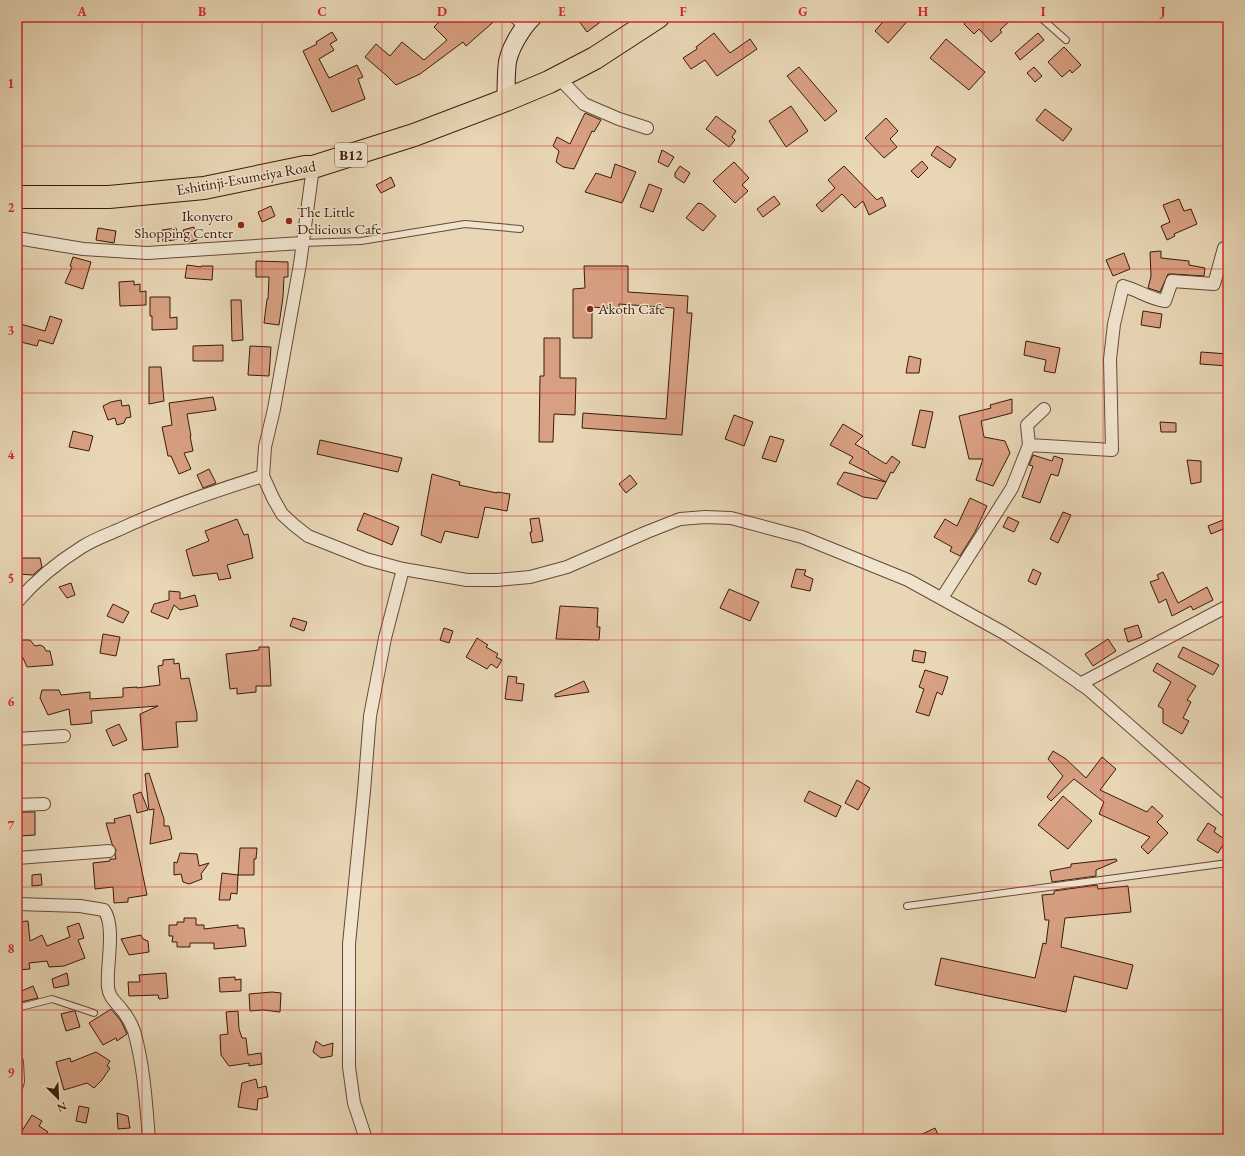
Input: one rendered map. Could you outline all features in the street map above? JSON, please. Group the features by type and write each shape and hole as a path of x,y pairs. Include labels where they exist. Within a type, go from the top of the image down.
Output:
{"highway":[{"name":"Eshitinji-Esumeiya Road","path":"17,197 109,197 197,188 305,167 313,167 414,135 506,100 558,77 595,58 658,17"}],"street":[{"path":"506,100 507,64 524,20"},
{"path":"558,77 584,104 619,119 647,128"},
{"path":"313,167 300,264 266,447 263,476 282,514 308,536 360,557 404,569 467,580 496,580 530,577 567,567 647,532 680,520 705,517 731,518 802,537 908,580 1004,633 1045,659 1080,684 1228,812"},
{"path":"17,238 83,249 147,253 302,243"},
{"path":"1029,445 1112,450 1110,359 1114,324 1123,286 1136,290 1154,300 1165,301 1172,281 1214,284 1224,248 1228,246"},
{"path":"942,598 1012,488 1029,445 1027,425 1044,409"},
{"path":"17,602 29,588 54,566 83,546 133,523 185,502 263,476"},
{"path":"366,1139 354,1103 349,1067 349,944 370,716 385,638 404,569"},
{"path":"1080,684 1228,606"},
{"path":"17,739 64,736"},
{"path":"17,805 44,804"},
{"path":"17,858 109,852"},
{"path":"17,904 80,906 104,910 108,915 108,987 111,998 128,1018 134,1030 143,1077 149,1139"},
{"path":"17,1062 17,1085"}],"lane":[{"path":"1040,17 1066,40"},
{"path":"302,243 361,241 465,224 520,229"},
{"path":"907,906 1228,863"},
{"path":"17,1006 21,1007 52,999 94,1013"}],"building":[{"path":"444,17 499,17 466,46 463,42 420,74 396,85 365,57 376,44 390,56 402,42 424,60 447,40 434,27"},
{"path":"576,17 607,17 587,32"},
{"path":"887,17 911,17 888,43 875,31"},
{"path":"970,17 1014,17 1000,30 1002,32 991,42 979,29 974,34 964,24"},
{"path":"332,32 337,40 330,44 334,50 319,59 329,78 357,65 363,77 358,79 365,99 332,112 303,51 317,44 316,42"},
{"path":"714,33 730,53 750,39 757,49 717,76 705,60 691,69 683,58 697,49 696,47"},
{"path":"1038,33 1044,40 1020,60 1015,53"},
{"path":"946,39 985,72 969,90 930,58"},
{"path":"1064,47 1081,65 1072,73 1070,70 1062,77 1048,62"},
{"path":"799,67 837,111 825,121 787,76"},
{"path":"1034,67 1042,76 1035,82 1027,73"},
{"path":"791,106 808,131 786,147 769,121"},
{"path":"1045,109 1072,129 1063,141 1036,120"},
{"path":"585,113 601,120 594,132 592,131 574,169 563,167 556,162 559,151 553,146 557,137 570,144"},
{"path":"716,116 736,131 732,137 735,140 729,147 706,129"},
{"path":"886,118 898,131 890,139 897,147 884,158 865,138"},
{"path":"937,146 956,159 950,168 931,155"},
{"path":"662,150 674,157 668,167 658,162"},
{"path":"922,161 928,168 918,178 911,171"},
{"path":"734,162 749,178 742,185 748,191 735,203 713,181"},
{"path":"615,164 636,172 622,203 585,192 596,173 611,178"},
{"path":"680,166 690,173 684,183 675,177 675,173"},
{"path":"844,166 877,200 882,197 886,206 869,215 863,201 855,208 842,194 822,212 816,205 835,188 828,180"},
{"path":"391,177 395,186 381,193 376,185"},
{"path":"649,184 662,189 653,212 640,207"},
{"path":"774,196 780,204 763,217 757,209"},
{"path":"1179,199 1184,211 1191,209 1197,224 1174,234 1175,236 1167,240 1161,226 1170,222 1163,205"},
{"path":"698,203 702,204 716,216 703,231 686,218"},
{"path":"271,206 275,216 262,222 258,212"},
{"path":"194,227 197,240 186,243 183,230"},
{"path":"98,228 116,231 114,243 96,240"},
{"path":"176,228 178,239 163,242 162,230"},
{"path":"1161,251 1161,258 1189,261 1189,265 1205,268 1204,276 1168,274 1160,292 1148,288 1151,276 1150,252"},
{"path":"1124,253 1130,269 1113,276 1106,260"},
{"path":"73,257 91,262 83,289 65,283 72,267 70,266"},
{"path":"256,261 288,262 288,277 284,277 279,325 264,323 268,299 269,277 256,277"},
{"path":"187,265 201,267 213,266 212,280 185,278"},
{"path":"584,266 628,266 628,292 688,296 687,313 692,313 682,435 582,428 583,413 666,419 674,308 619,304 619,309 592,307 592,338 573,338 573,289 585,288"},
{"path":"134,281 134,285 140,284 140,292 146,291 146,305 120,306 119,282"},
{"path":"150,297 170,297 170,318 177,317 177,329 152,330"},
{"path":"231,300 241,300 243,340 232,341"},
{"path":"1143,311 1162,314 1160,328 1141,325"},
{"path":"50,316 62,320 53,344 39,340 37,346 17,341 17,323 45,331"},
{"path":"544,338 560,338 560,378 576,378 575,415 554,414 553,442 539,442 540,376 544,376"},
{"path":"1026,341 1060,348 1055,373 1044,371 1046,360 1024,355"},
{"path":"223,345 223,361 193,361 193,346"},
{"path":"250,346 271,347 269,376 248,375"},
{"path":"1201,352 1228,354 1228,366 1200,364"},
{"path":"909,356 921,359 919,373 906,373"},
{"path":"149,367 161,367 164,401 149,404"},
{"path":"213,397 216,410 187,414 193,451 184,453 191,469 179,474 171,456 168,456 162,427 172,425 169,403"},
{"path":"1012,399 1012,413 981,421 984,437 1005,441 1010,453 993,486 976,480 983,459 969,459 959,416 991,408 990,405"},
{"path":"121,400 122,406 129,405 131,417 126,418 124,423 117,425 115,418 108,420 103,406 111,402"},
{"path":"920,410 933,412 925,448 912,445"},
{"path":"734,415 753,422 744,446 725,439"},
{"path":"1160,422 1176,423 1176,432 1161,432"},
{"path":"843,424 863,436 855,444 869,452 868,453 886,464 892,456 900,462 893,473 891,472 886,482 849,463 853,457 830,445"},
{"path":"73,431 93,436 89,451 69,447"},
{"path":"770,436 784,440 776,462 762,458"},
{"path":"320,440 402,458 398,472 317,454"},
{"path":"1033,455 1052,461 1054,456 1063,459 1058,476 1051,474 1040,503 1022,497 1033,466 1029,465"},
{"path":"1187,460 1201,461 1201,482 1191,484"},
{"path":"209,469 216,483 203,488 197,475"},
{"path":"844,472 886,482 877,499 863,497 837,484"},
{"path":"432,474 460,482 459,485 497,493 510,494 507,511 485,507 478,538 445,531 441,543 421,535"},
{"path":"630,475 637,484 626,493 619,484"},
{"path":"970,498 987,506 975,532 960,556 950,551 952,547 934,537 945,519 957,526"},
{"path":"1063,512 1071,515 1058,543 1050,539"},
{"path":"364,513 399,527 392,545 357,530"},
{"path":"1008,517 1019,522 1014,532 1003,527"},
{"path":"539,518 543,541 532,543 530,519"},
{"path":"1228,518 1228,527 1211,534 1208,526"},
{"path":"237,519 244,535 248,534 253,558 227,565 231,578 219,580 217,573 193,576 186,550 209,541 205,531"},
{"path":"17,558 40,558 42,567 33,575 17,574"},
{"path":"796,569 806,570 804,575 813,579 810,591 791,587"},
{"path":"1033,569 1041,573 1036,585 1028,581"},
{"path":"1163,572 1178,603 1207,587 1213,600 1193,610 1191,606 1172,616 1166,599 1159,603 1150,582 1159,579 1157,575"},
{"path":"71,583 75,595 67,598 59,587"},
{"path":"729,589 759,602 750,621 720,608"},
{"path":"169,591 180,592 180,599 195,595 198,606 180,610 174,605 168,619 151,612 154,604 169,600"},
{"path":"113,604 129,612 123,623 107,616"},
{"path":"560,606 598,608 597,627 600,627 599,640 556,639"},
{"path":"293,618 307,622 304,631 290,626"},
{"path":"1138,625 1142,637 1128,642 1124,629"},
{"path":"444,628 453,631 449,643 440,640"},
{"path":"103,634 120,637 116,656 100,653"},
{"path":"477,638 488,645 486,647 498,654 496,657 502,660 497,668 491,664 487,669 466,657"},
{"path":"1108,639 1116,651 1093,666 1085,654"},
{"path":"21,640 30,640 35,646 40,645 44,647 46,651 50,651 53,665 27,667 23,658 17,660 17,647 21,645"},
{"path":"259,647 269,647 271,686 256,686 256,692 237,694 237,688 230,689 226,654 259,650"},
{"path":"1183,647 1219,665 1213,675 1178,657"},
{"path":"914,650 926,652 924,663 912,661"},
{"path":"174,659 174,664 179,663 181,679 189,678 197,714 197,721 176,722 178,747 143,750 140,714 158,706 91,711 92,723 71,725 69,709 48,715 40,698 42,690 59,690 61,695 90,692 90,699 123,697 123,688 160,685 158,666 163,665 163,660"},
{"path":"1157,663 1196,686 1187,700 1191,702 1183,718 1189,721 1182,734 1163,723 1163,709 1158,706 1171,682 1153,671"},
{"path":"925,670 948,677 942,695 937,692 929,716 916,712 924,689 919,687"},
{"path":"508,676 517,677 516,683 524,684 522,701 505,699"},
{"path":"584,681 589,692 555,697 555,694"},
{"path":"119,724 127,740 113,746 106,730"},
{"path":"1053,751 1066,759 1086,778 1102,757 1116,769 1100,790 1147,812 1152,806 1163,816 1157,822 1168,833 1148,854 1141,847 1150,837 1099,814 1104,802 1074,779 1051,801 1047,797 1063,776 1048,759"},
{"path":"149,773 164,819 164,826 169,826 172,839 150,844 154,809 149,810 145,774"},
{"path":"857,780 870,788 858,810 845,803"},
{"path":"809,791 841,806 836,817 804,801"},
{"path":"141,792 148,810 137,813 133,795"},
{"path":"1063,796 1092,821 1068,849 1038,825"},
{"path":"20,812 35,812 35,835 20,836"},
{"path":"130,815 147,895 128,898 128,902 114,903 113,887 95,889 93,863 116,859 116,850 112,844 106,823 115,823 114,819"},
{"path":"1208,823 1216,828 1214,832 1226,840 1218,853 1197,840"},
{"path":"240,848 257,848 256,859 254,859 254,875 238,875"},
{"path":"180,853 197,854 199,866 209,863 201,874 202,879 189,884 183,882 181,874 174,875 174,862 177,863"},
{"path":"1116,859 1117,861 1096,870 1096,876 1052,882 1050,871 1071,867 1071,864"},
{"path":"222,873 238,875 237,894 231,893 230,900 219,900"},
{"path":"41,874 42,885 32,886 32,875"},
{"path":"1097,885 1098,889 1128,886 1131,912 1065,918 1061,947 1133,965 1127,989 1074,976 1066,1012 935,985 941,958 1035,978 1043,943 1046,944 1049,920 1045,920 1042,895 1054,894 1054,891"},
{"path":"184,918 196,918 196,925 204,925 204,929 238,925 238,928 244,928 246,946 214,949 214,943 190,943 190,947 177,947 177,942 172,942 173,936 169,936 169,925 177,925 177,922 184,922"},
{"path":"28,921 30,941 42,935 47,946 70,937 67,927 79,923 84,938 78,940 85,958 64,966 49,967 47,961 29,963 30,969 17,970 17,922"},
{"path":"141,935 143,939 148,941 149,952 129,955 121,939"},
{"path":"67,973 69,985 54,988 52,979"},
{"path":"166,973 168,998 159,999 158,995 129,996 128,982 140,982 139,975"},
{"path":"235,977 235,980 241,979 241,991 220,992 219,978"},
{"path":"33,986 38,998 18,1002 17,993"},
{"path":"272,992 281,993 280,1012 263,1010 250,1011 249,994"},
{"path":"111,1009 121,1021 127,1034 117,1041 116,1038 103,1045 89,1023"},
{"path":"75,1011 80,1027 66,1031 61,1014"},
{"path":"238,1011 239,1029 242,1038 246,1038 248,1055 261,1053 262,1064 249,1066 249,1063 229,1066 221,1055 220,1035 228,1034 226,1012"},
{"path":"316,1041 323,1046 333,1043 332,1056 321,1058 313,1052"},
{"path":"96,1052 110,1061 107,1066 110,1068 102,1080 94,1088 87,1083 64,1090 56,1062 70,1058 71,1062"},
{"path":"256,1079 258,1088 266,1086 268,1097 258,1099 257,1110 238,1107 242,1083"},
{"path":"79,1106 89,1108 86,1123 76,1121"},
{"path":"117,1113 128,1116 130,1128 118,1129"},
{"path":"32,1115 42,1121 39,1126 48,1132 43,1139 17,1139"},
{"path":"935,1128 940,1139 912,1139"}],"place":[{"name":"The Little Delicious Cafe","path":"289,221"},
{"name":"Ikonyero Shopping Center","path":"241,225"},
{"name":"Akoth Cafe","path":"590,309"}]}
